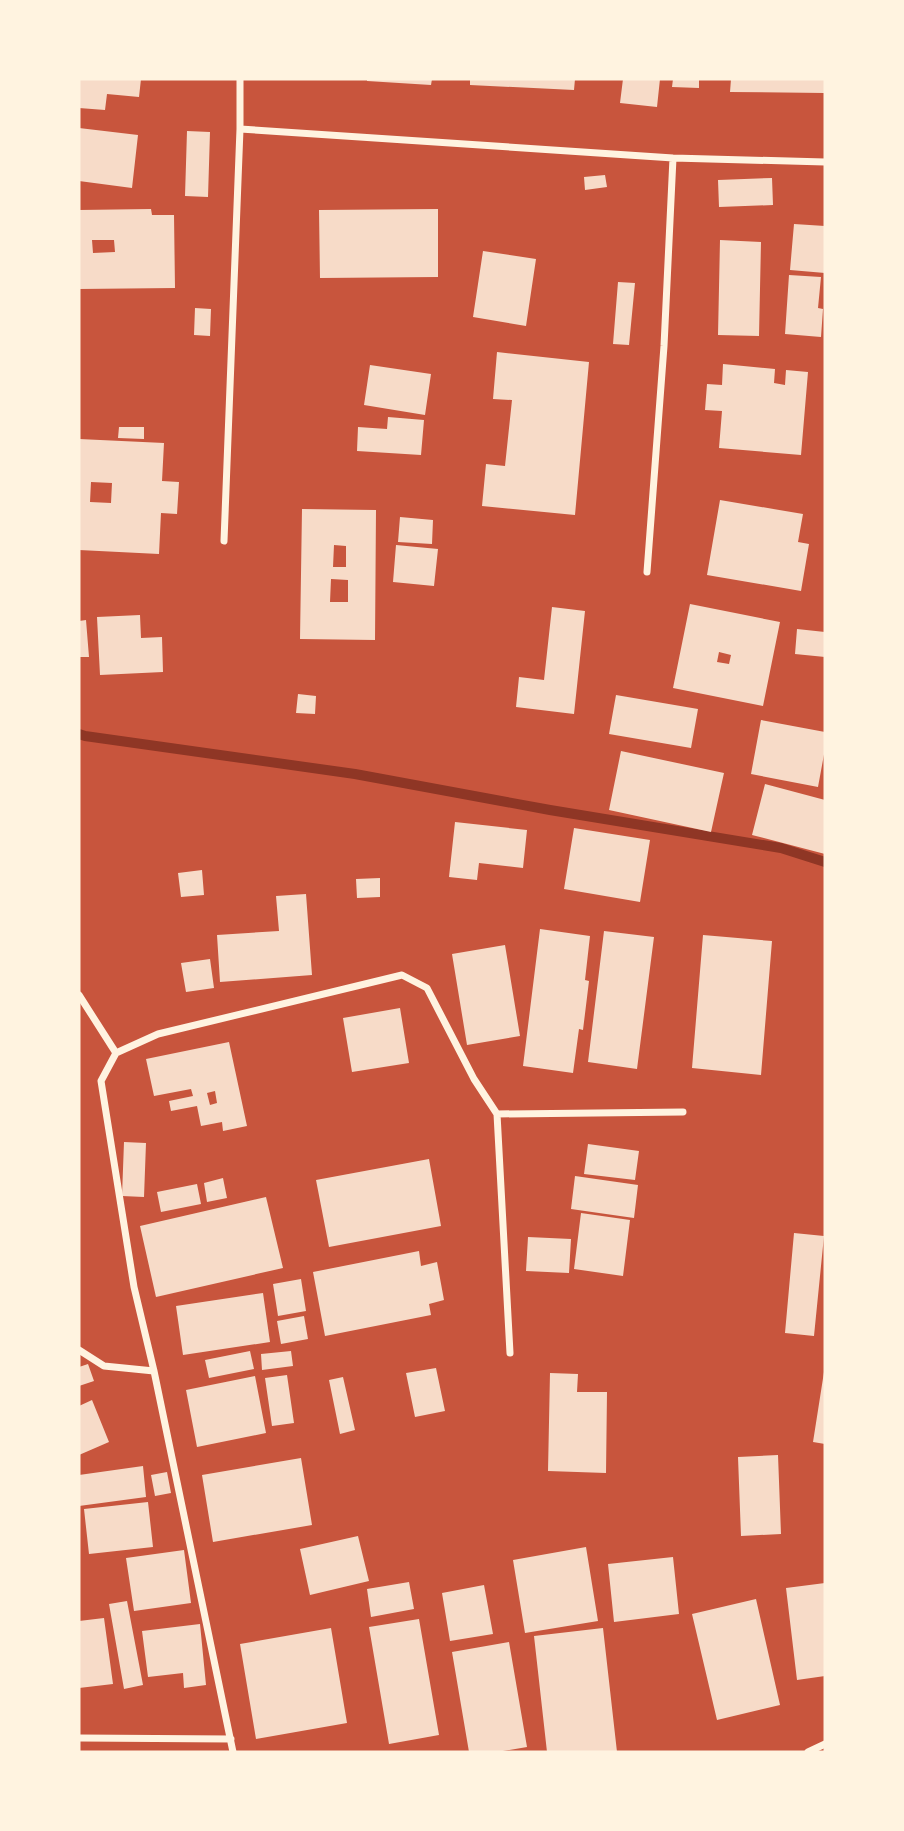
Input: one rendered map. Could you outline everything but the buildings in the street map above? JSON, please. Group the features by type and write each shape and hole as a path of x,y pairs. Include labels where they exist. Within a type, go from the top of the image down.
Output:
{"street":[{"path":"224,541 240,79"},
{"path":"240,129 673,158 825,162"},
{"path":"647,572 664,346 673,158"},
{"path":"233,1752 134,1287 101,1081 116,1053 158,1034 402,975 427,988 474,1079 497,1114 510,1353"},
{"path":"79,995 116,1053"},
{"path":"497,1114 683,1112"},
{"path":"79,1350 104,1366 154,1371"},
{"path":"79,1738 231,1739"},
{"path":"808,1752 825,1744"}],"waterway":[{"path":"79,734 355,774 781,848 825,862"}]}
